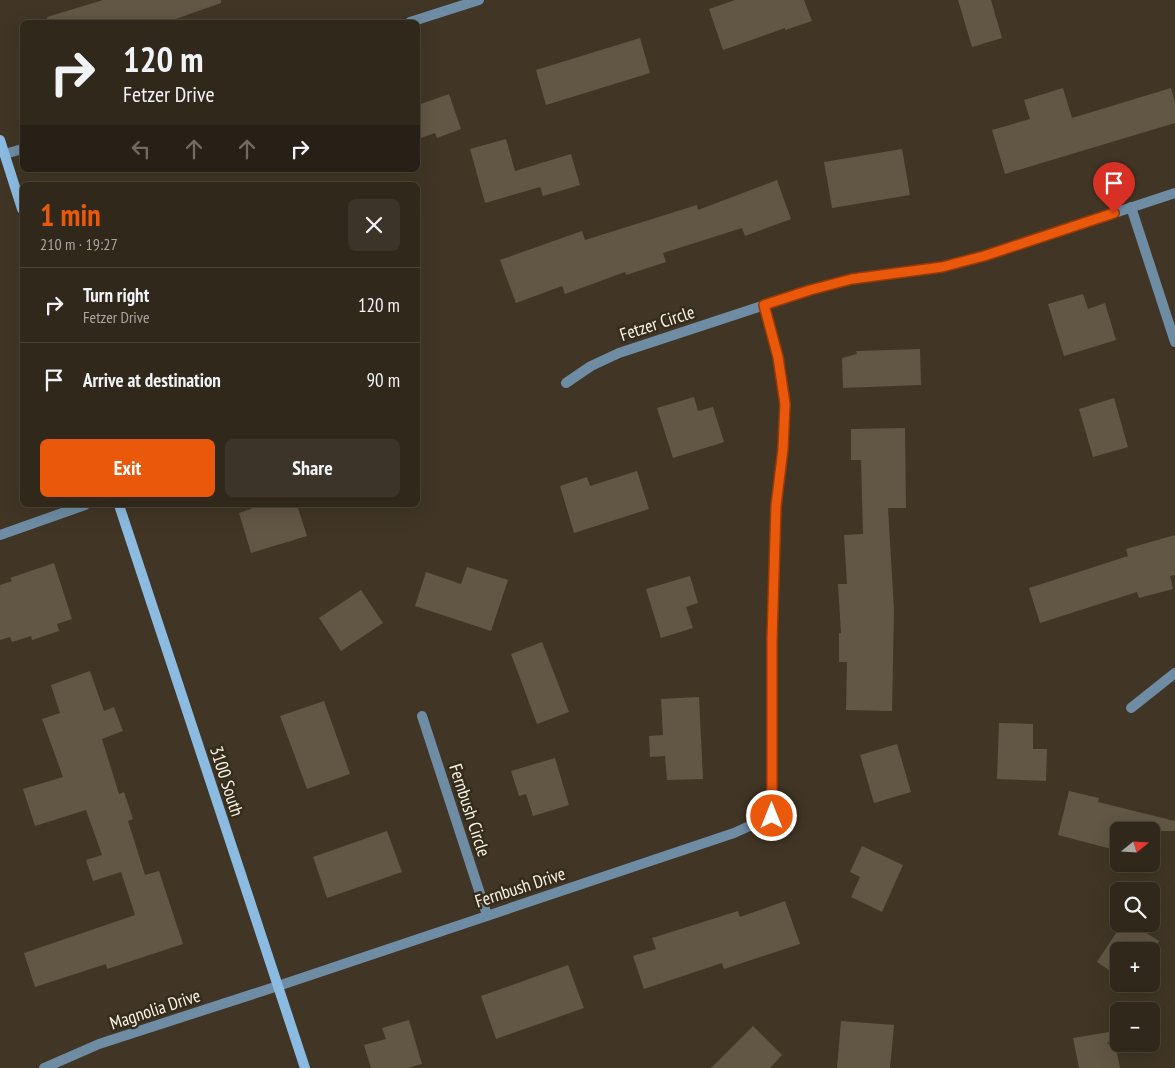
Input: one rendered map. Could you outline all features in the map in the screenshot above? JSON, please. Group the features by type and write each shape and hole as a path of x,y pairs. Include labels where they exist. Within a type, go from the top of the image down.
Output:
{"street":[{"path":"416,20 479,0"},
{"path":"0,140 20,203"},
{"path":"5,154 20,150"},
{"name":"Fetzer Circle","path":"566,382 591,366 619,353 810,290 852,279 942,267 984,256 1175,193"},
{"path":"1131,207 1175,342"},
{"name":"Fernbush Drive","path":"278,986 734,833 772,816 772,630 776,506 783,449 785,404 778,357 764,305"},
{"path":"0,535 79,507"},
{"name":"3100 South","path":"120,507 305,1068"},
{"path":"1131,708 1175,673"},
{"name":"Fernbush Circle","path":"422,716 487,915"},
{"name":"Magnolia Drive","path":"44,1068 99,1044 278,986"}],"building":[{"path":"103,0 221,0 221,3 173,20 48,20 47,17"},
{"path":"735,0 804,0 812,21 785,30 785,28 723,50 709,9"},
{"path":"958,0 991,0 1002,38 972,47"},
{"path":"640,38 650,73 546,105 536,70"},
{"path":"1063,88 1072,118 1171,88 1175,102 1175,123 1005,174 992,130 1030,119 1024,100"},
{"path":"449,94 461,129 437,138 435,133 420,138 420,104"},
{"path":"506,139 515,171 571,154 580,185 543,196 540,187 485,203 470,149"},
{"path":"902,149 910,195 832,208 824,162"},
{"path":"777,180 791,219 745,236 742,228 663,253 666,262 626,275 625,272 565,294 562,286 516,303 500,260 582,231 585,240 697,205 698,210"},
{"path":"1083,294 1088,309 1105,303 1116,340 1064,356 1048,304"},
{"path":"920,349 921,385 843,388 842,358 857,354 856,351"},
{"path":"694,397 698,411 713,407 724,442 673,458 657,408"},
{"path":"1114,398 1128,447 1093,457 1079,409"},
{"path":"905,428 906,508 888,508 894,610 892,711 846,710 847,662 839,662 839,633 841,633 838,584 847,584 844,535 863,534 861,460 851,460 851,429"},
{"path":"637,471 649,509 574,533 560,486 587,477 590,486"},
{"path":"256,507 298,507 307,536 251,553 239,513"},
{"path":"1175,535 1175,575 1170,576 1173,589 1139,598 1137,592 1040,623 1029,588 1128,556 1126,549"},
{"path":"54,563 72,619 57,624 59,631 32,640 31,636 12,642 10,637 0,640 0,585 12,581 10,578"},
{"path":"467,567 508,580 491,631 415,606 426,572 461,584"},
{"path":"690,576 698,603 686,607 693,628 661,638 646,589"},
{"path":"361,590 383,623 341,651 319,618"},
{"path":"542,642 569,712 537,724 511,654"},
{"path":"90,671 104,711 114,707 123,731 102,739 119,794 124,792 133,819 128,821 145,875 159,871 183,944 107,969 106,964 35,987 24,953 135,915 121,872 93,881 86,860 102,855 86,810 35,826 23,789 63,777 42,719 60,713 51,685"},
{"path":"699,697 703,779 667,780 665,756 650,757 649,736 663,735 661,699"},
{"path":"324,701 350,774 307,789 280,716"},
{"path":"999,723 1033,724 1033,749 1047,749 1046,781 997,779"},
{"path":"897,744 911,792 874,803 860,755"},
{"path":"555,758 569,805 533,816 526,794 519,796 511,771"},
{"path":"1069,791 1099,798 1098,802 1175,821 1175,831 1160,831 1160,822 1110,822 1110,849 1058,835"},
{"path":"387,831 402,872 327,898 313,857"},
{"path":"862,846 903,865 882,912 851,897 860,877 850,872"},
{"path":"785,901 800,944 724,969 722,963 644,989 633,956 656,949 652,938 738,911 740,917"},
{"path":"1117,932 1145,932 1159,941 1158,942 1110,942"},
{"path":"1110,942 1110,971 1097,962"},
{"path":"568,965 584,1008 496,1039 481,996"},
{"path":"409,1020 422,1064 408,1068 371,1068 364,1045 386,1039 382,1028"},
{"path":"841,1021 894,1025 890,1068 837,1068"},
{"path":"753,1026 782,1055 770,1068 711,1068"},
{"path":"1110,1032 1110,1039 1107,1044 1110,1044 1110,1052 1117,1052 1120,1068 1079,1068 1073,1038"}],"route":[{"path":"772,816 772,640 776,506 783,449 785,404 778,357 764,305 852,279 942,267 984,256 1114,213"}]}
